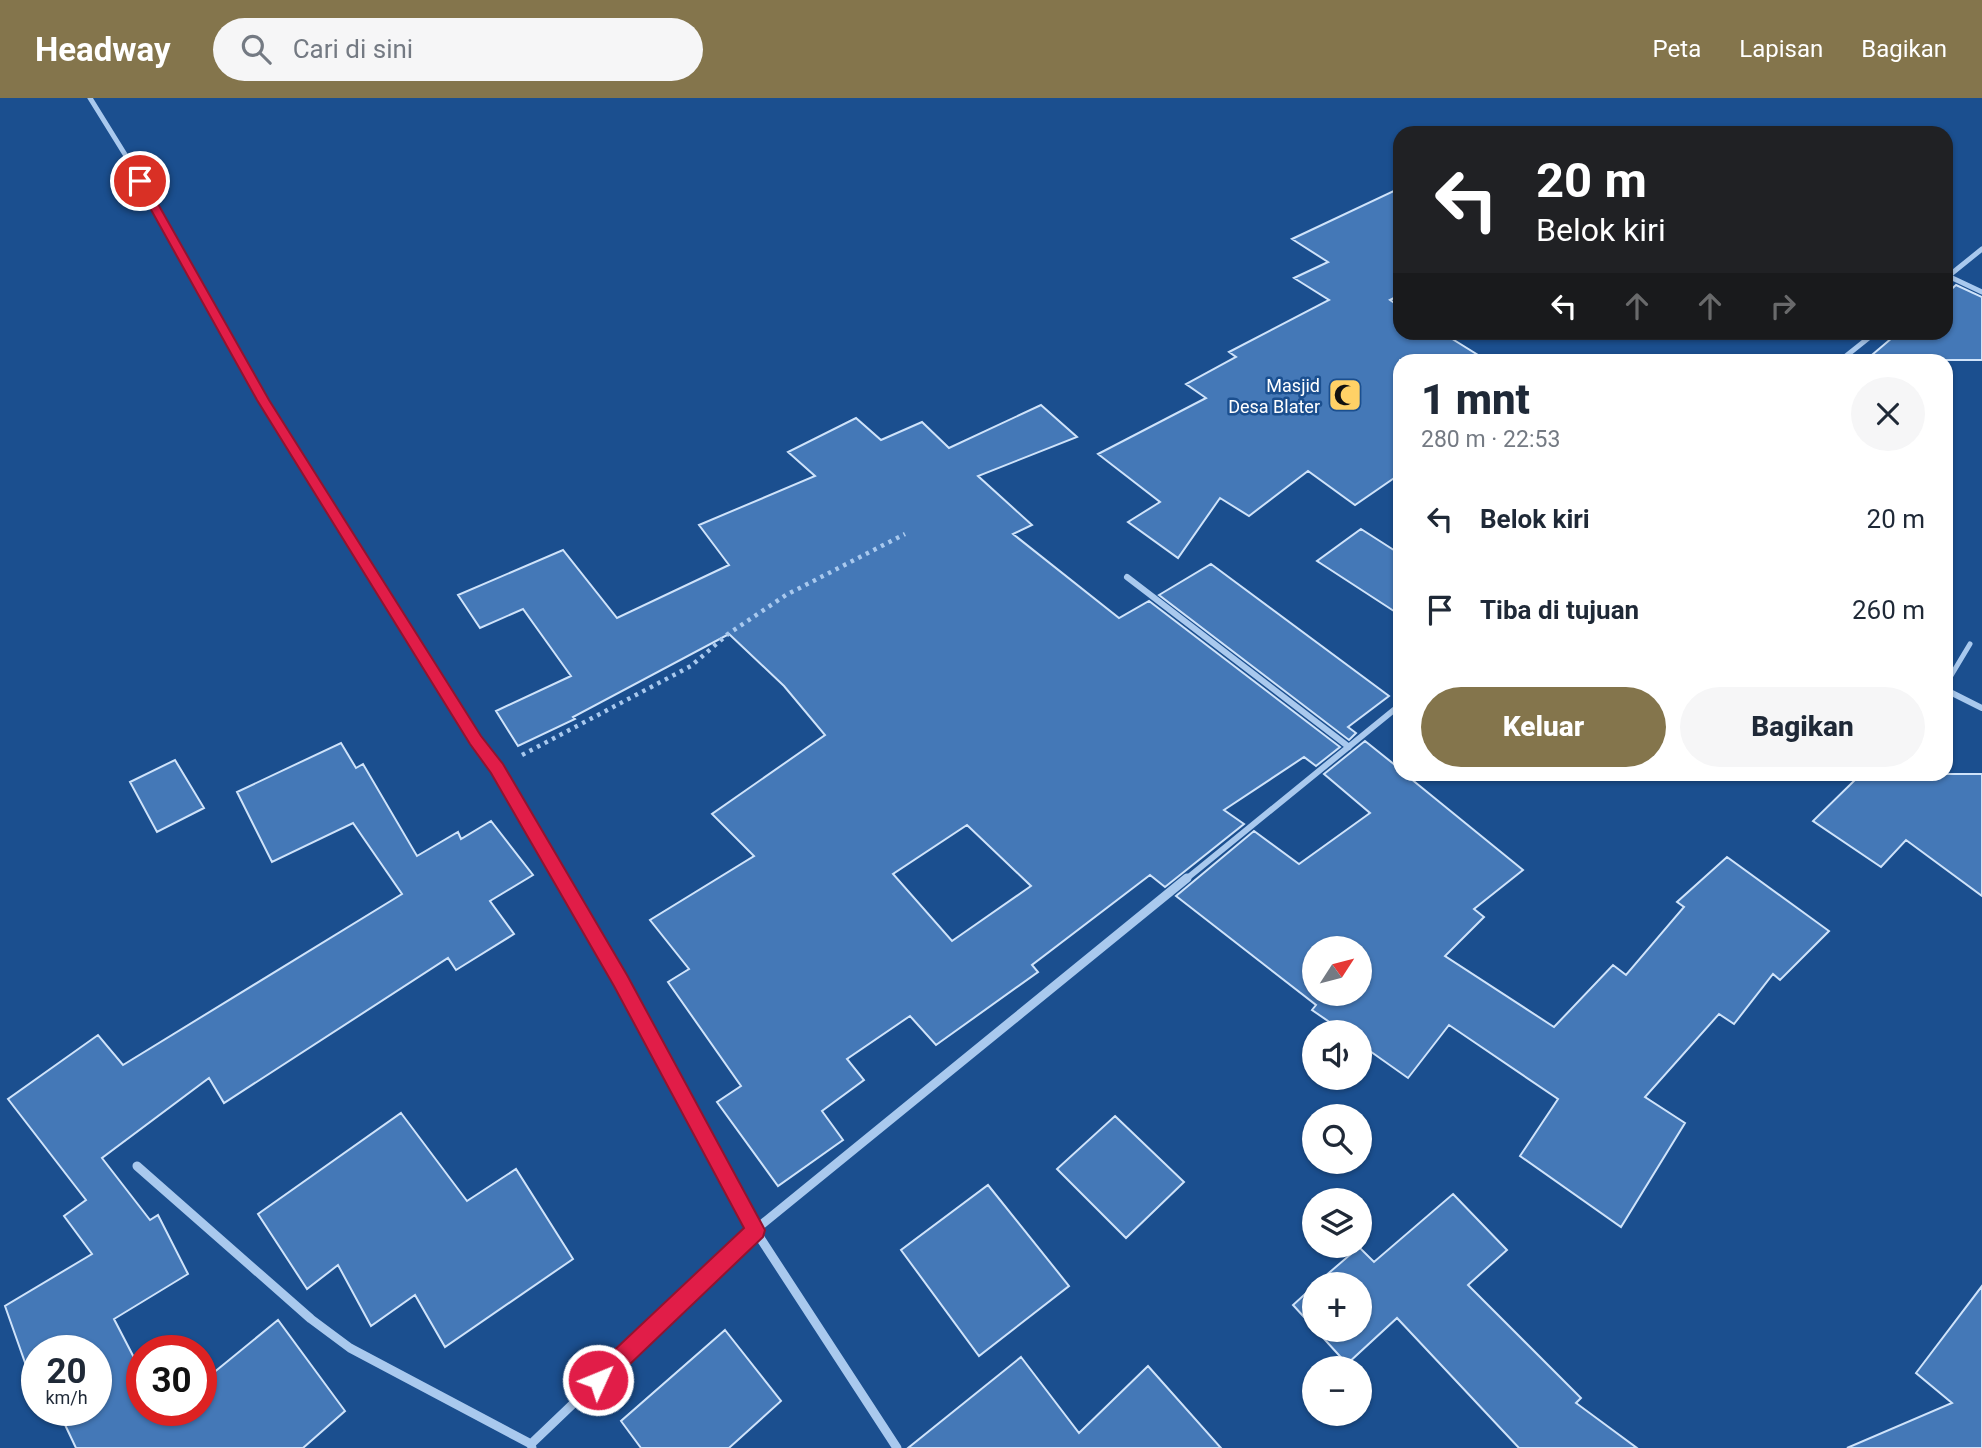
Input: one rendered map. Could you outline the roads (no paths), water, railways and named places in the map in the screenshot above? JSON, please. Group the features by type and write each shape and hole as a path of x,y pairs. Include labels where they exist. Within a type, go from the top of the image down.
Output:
{"street":[{"path":"90,98 126,156 263,400 475,740 497,768 620,981 755,1230 897,1448"},
{"path":"1953,272 1982,249"},
{"path":"1953,280 1982,292"},
{"path":"1848,354 1866,340"},
{"path":"1127,577 1349,747"},
{"path":"1953,694 1982,708"},
{"path":"137,1166 311,1319 351,1349 532,1446 755,1230 1393,711"}],"lane":[{"path":"1953,672 1970,644"}],"place":[{"name":"Masjid Desa Blater","path":"1345,395"}]}
